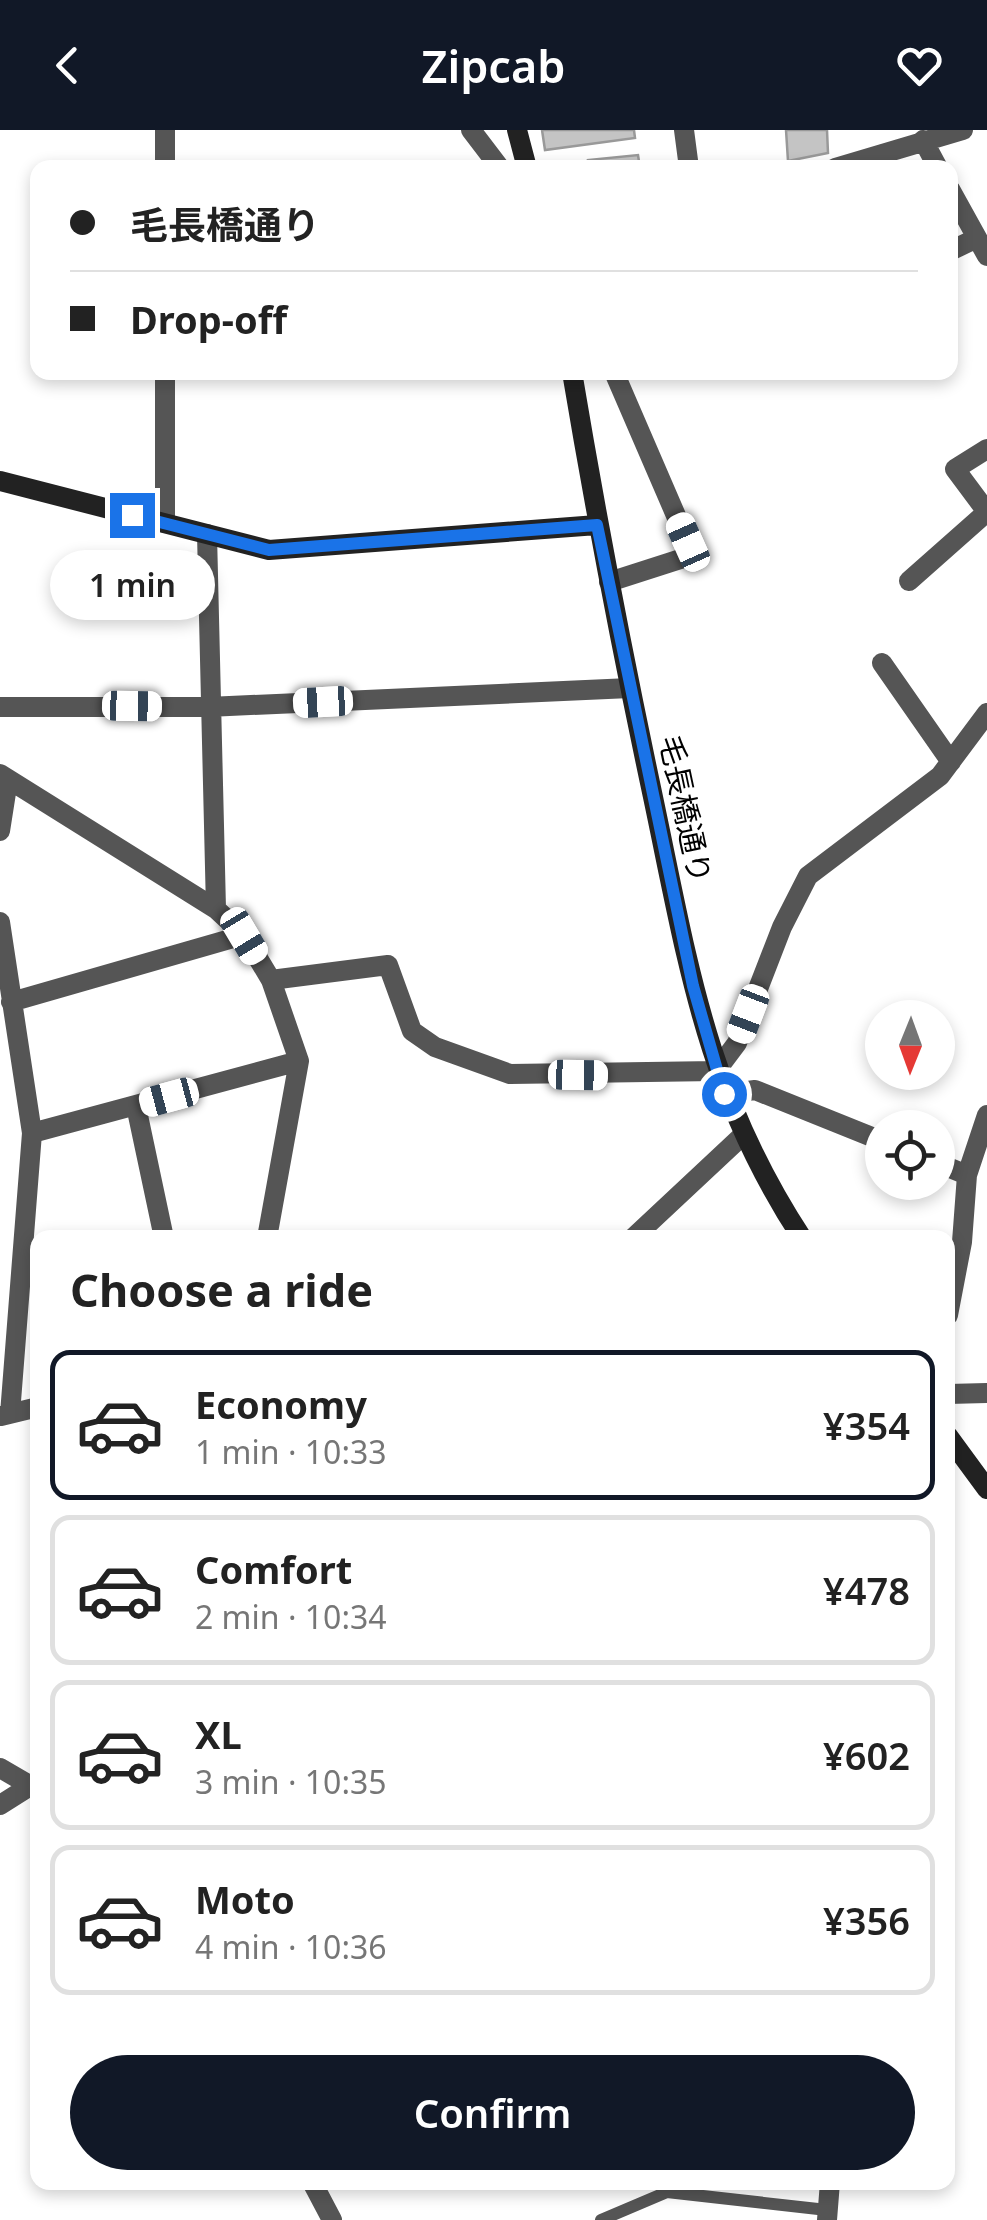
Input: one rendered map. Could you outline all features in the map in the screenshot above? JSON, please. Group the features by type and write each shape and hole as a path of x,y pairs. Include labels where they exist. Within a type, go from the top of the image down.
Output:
{"street":[{"path":"165,130 165,160"},
{"path":"471,130 494,160"},
{"path":"517,130 525,160"},
{"path":"684,130 688,160"},
{"path":"861,160 963,130"},
{"path":"923,140 934,160"},
{"path":"958,204 982,247"},
{"path":"165,380 165,523"},
{"name":"毛長橋通り","path":"573,380 597,525 693,986 724,1094 742,1136 797,1230"},
{"path":"609,582 693,554 617,380"},
{"path":"909,580 987,512 956,468 987,450"},
{"path":"0,481 269,550 597,525"},
{"path":"207,534 208,707 216,908"},
{"path":"882,663 951,762"},
{"path":"0,707 208,707 630,688"},
{"path":"270,980 388,965 412,1031 435,1047 510,1074 716,1070 737,1044 782,927 808,876 940,776 987,713"},
{"path":"0,831 4,777 216,908 244,936 270,980 300,1061 268,1230"},
{"path":"0,922 32,1133 5,1415 30,1409"},
{"path":"11,1002 244,936"},
{"path":"32,1133 300,1061"},
{"path":"724,1094 756,1090 865,1134"},
{"path":"136,1106 162,1230"},
{"path":"955,1279 967,1175 987,1115"},
{"path":"642,1230 742,1136"},
{"path":"955,1170 967,1175"},
{"path":"955,1394 987,1393"},
{"path":"955,1446 987,1489"},
{"path":"0,1768 30,1782"},
{"path":"0,1805 30,1788"},
{"path":"316,2190 332,2220"},
{"path":"827,2215 829,2190"}],"lane":[{"path":"601,2220 667,2192 827,2215"}],"building":[{"path":"542,130 634,130 635,138 545,150"},
{"path":"786,130 827,130 828,153 788,160"},
{"path":"638,155 639,160 588,160"}],"route":[{"path":"132,515 269,550 597,525 693,986 724,1094"}]}
